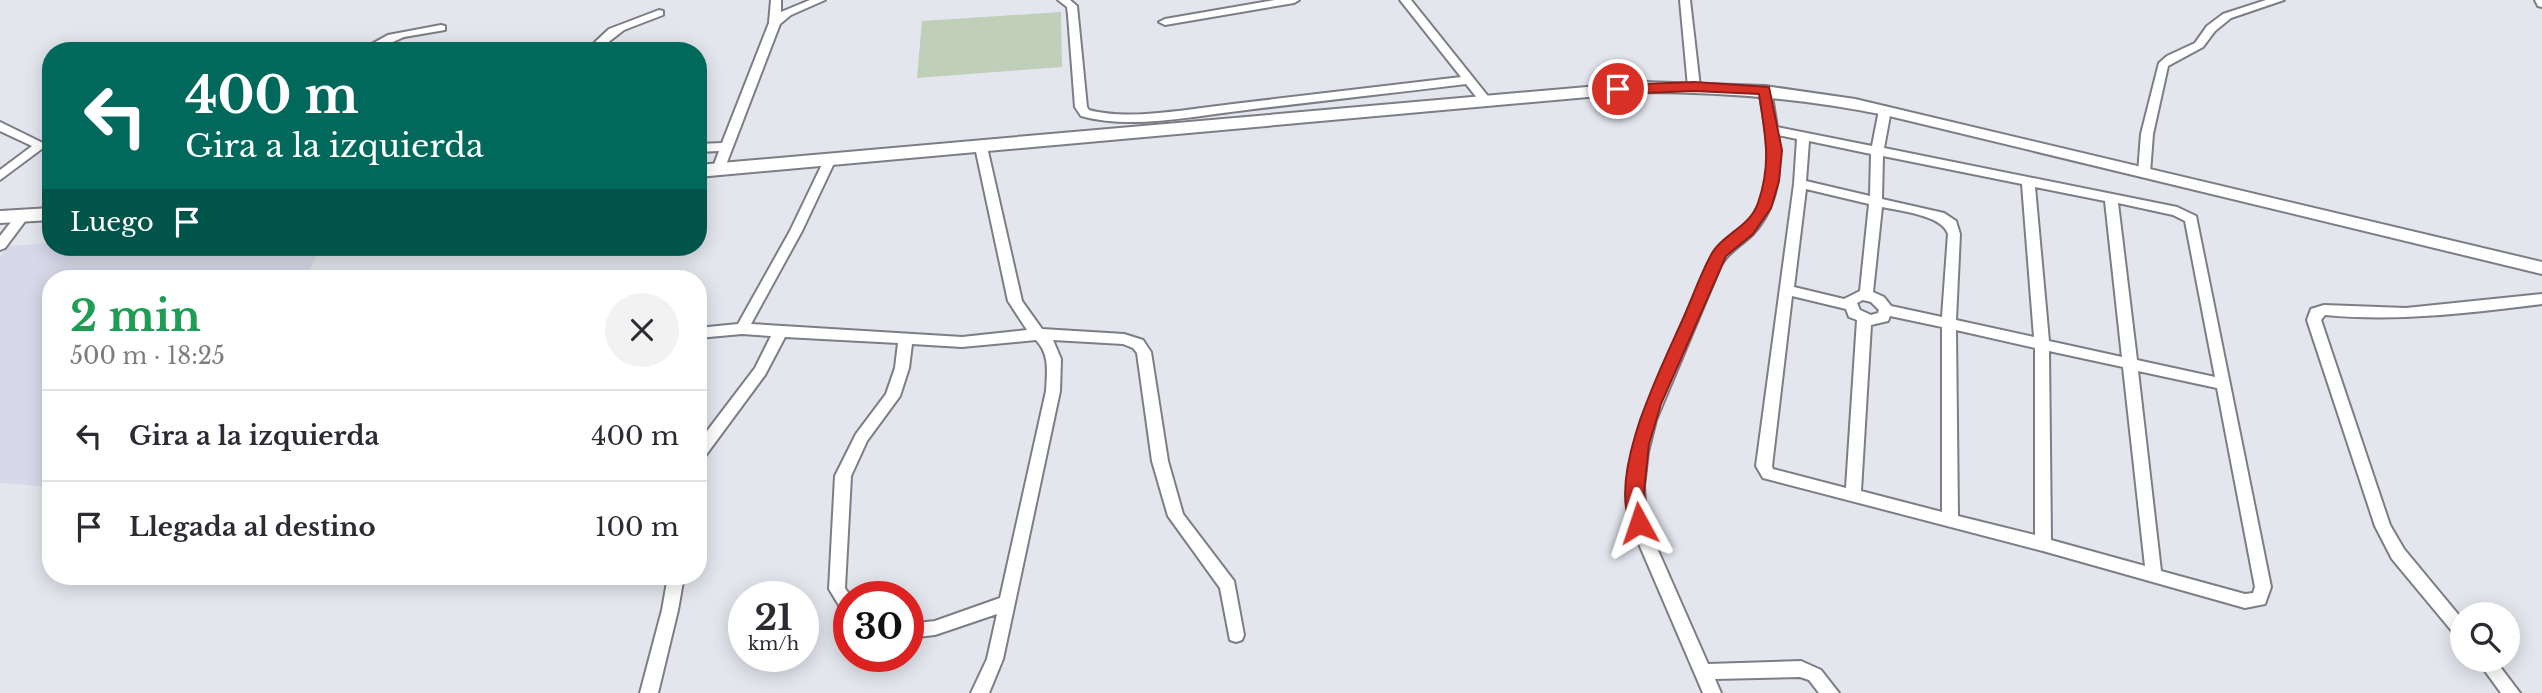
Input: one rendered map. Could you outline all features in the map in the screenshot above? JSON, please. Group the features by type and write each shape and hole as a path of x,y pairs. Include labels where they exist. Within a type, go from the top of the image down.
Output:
{"main road":[{"path":"707,171 1485,100 1644,87 1694,86 1765,90 1830,98 2542,268"},
{"path":"4,228 23,216 42,215"}],"street":[{"path":"718,170 775,23 776,0"},
{"path":"775,23 787,13 820,0"},
{"path":"1063,0 1072,6 1074,15 1081,107 1085,113 1099,117 1119,119 1199,112 1469,80"},
{"path":"1165,22 1294,0"},
{"path":"1405,0 1485,100"},
{"path":"1685,0 1694,86"},
{"path":"2144,173 2147,134 2163,65 2169,58 2203,42 2211,27 2219,20 2279,0"},
{"path":"601,42 608,33 627,23 643,22 659,13"},
{"path":"377,42 407,32 441,28"},
{"path":"1712,693 1639,523 1635,492 1640,444 1653,404 1720,253 1748,230 1764,208 1772,181 1775,150 1765,90"},
{"path":"1866,295 1876,202 1877,151 1885,110"},
{"path":"0,126 41,145 0,176"},
{"path":"1772,130 1803,136 2028,181 2111,197 2177,211 2191,219 2263,587 2259,599 2245,601 2043,544 1768,474 1765,466 1800,184 1803,136"},
{"path":"707,148 725,147"},
{"path":"980,693 995,659 1053,391 1054,359 1050,346 1030,325 1015,301 981,147"},
{"path":"742,329 796,231 830,159"},
{"path":"2028,181 2042,344 2043,544"},
{"path":"1800,184 1939,216 1951,224 1954,234 1949,324 1950,521"},
{"path":"2111,197 2154,576"},
{"path":"0,245 4,228"},
{"path":"1786,290 1850,305"},
{"path":"1866,295 1882,302 1886,310 1880,319 1864,319 1854,313 1850,305 1853,298 1866,295"},
{"path":"2450,617 2398,554 2383,526 2314,320 2316,313 2324,310 2367,313 2437,312 2542,299"},
{"path":"1886,310 2223,384"},
{"path":"1853,497 1864,319"},
{"path":"707,332 742,329 962,342 1040,334 1124,340 1138,344 1144,352 1160,461 1176,516 1228,586 1236,635"},
{"path":"707,443 760,371 780,332"},
{"path":"837,581 843,476 861,438 893,396 902,368 905,340"},
{"path":"649,693 674,585"},
{"path":"924,629 935,628 1007,603"},
{"path":"1705,672 1801,669 1815,675 1829,693"},
{"path":"2494,672 2511,693"}],"shaded area":[{"path":"42,244 42,256 316,256 309,270 42,270 42,486 0,483 0,256 9,246"}],"green space":[{"path":"1061,12 1062,67 917,78 922,21"}],"route":[{"path":"1618,89 1694,86 1765,90 1775,150 1772,181 1764,208 1748,230 1720,253 1653,404 1640,444 1635,492 1639,523"}]}
